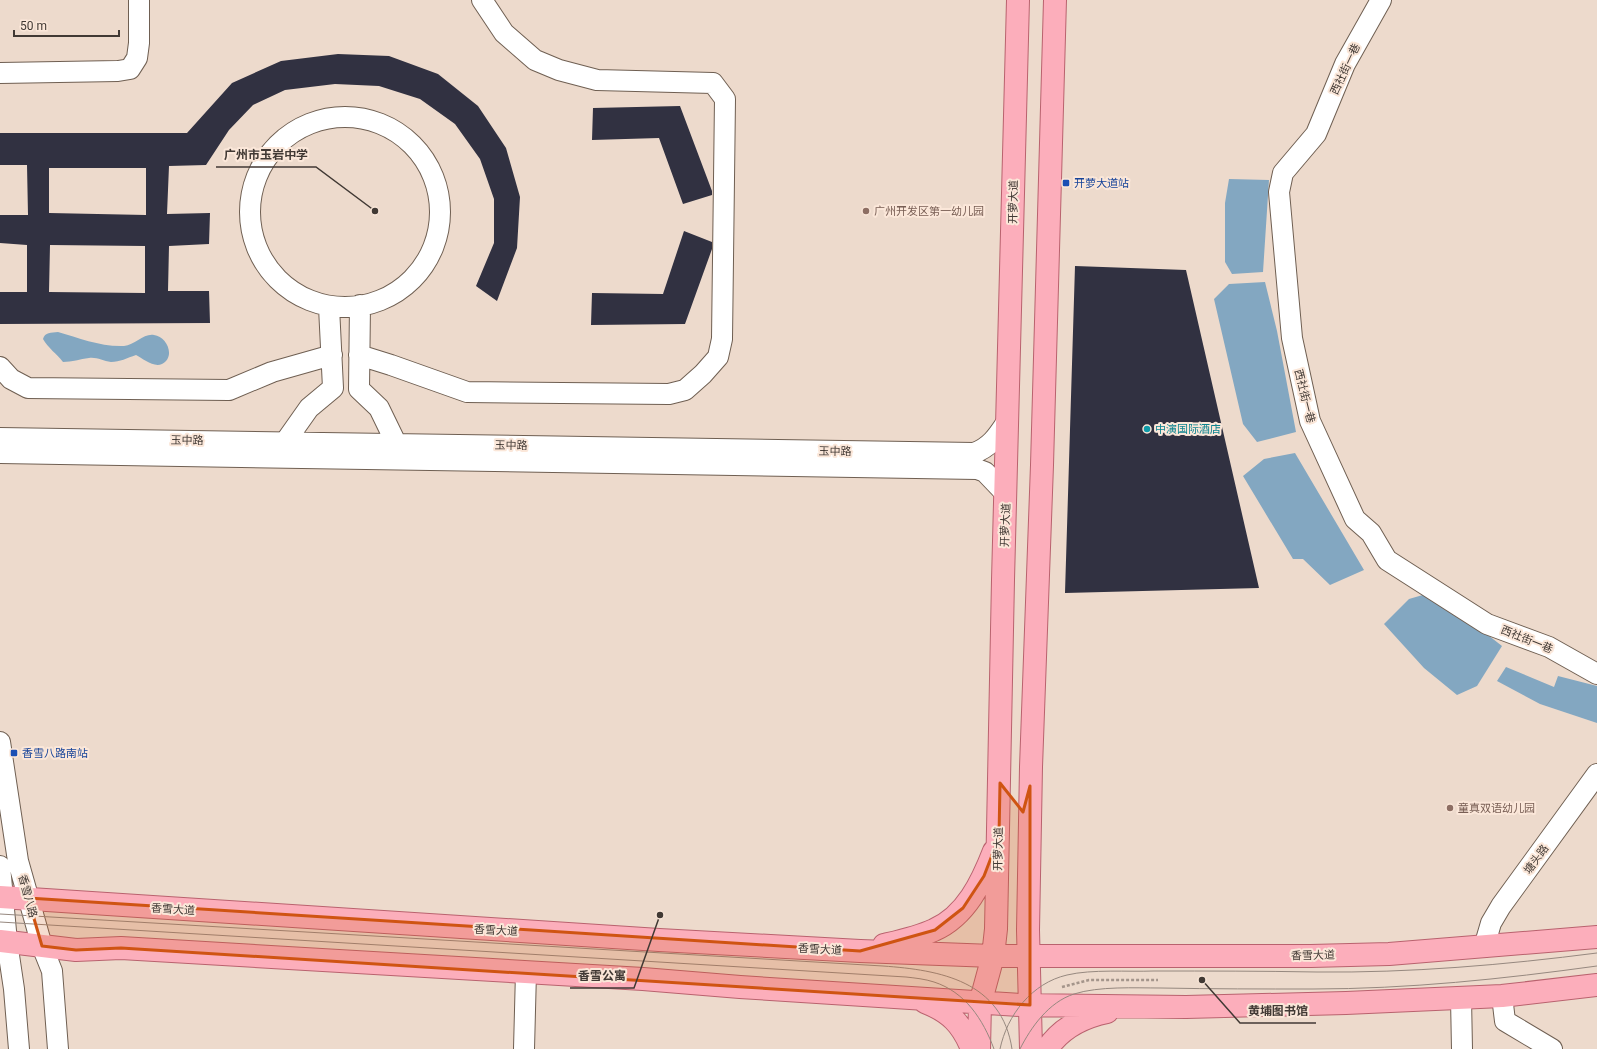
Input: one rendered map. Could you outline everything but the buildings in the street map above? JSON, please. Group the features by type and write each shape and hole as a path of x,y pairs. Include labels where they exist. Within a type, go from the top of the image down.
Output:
{"main road":[{"name":"开萝大道","path":"979,1049 980,1004 993,956 996,929 1018,0"},
{"path":"1031,1049 1028,956 1030,786 1042,464 1055,0"},
{"path":"1000,783 1013,802 1019,806 1026,802 1030,786"},
{"path":"860,951 911,938 934,930 950,921 972,896 984,876 999,837"},
{"name":"香雪大道","path":"2,897 483,929 860,951 993,956 1311,956 1389,954 1597,937"},
{"path":"4,942 76,950 121,948 643,979 980,1004 1030,1006 1130,1007 1278,1005 1502,996 1597,985"},
{"path":"916,999 936,1007 954,1018 965,1034 972,1049"},
{"path":"1047,1049 1054,1039 1067,1028 1081,1020 1096,1014 1130,1007"}],"street":[{"path":"0,73 118,71 130,69 137,58 139,43 139,0"},
{"path":"359,356 398,367 467,392 669,394 685,390 703,374 718,357 722,339 725,99 713,83 597,80 559,70 535,60 504,33 482,0"},
{"name":"西社街一巷","path":"1381,0 1345,64 1316,134 1283,173 1279,192 1292,338 1310,421 1355,519 1371,533 1386,560 1487,624 1549,647 1597,674"},
{"path":"347,117 372,120 395,131 415,147 430,168 438,192 440,218 435,242 423,265 406,284 384,298 360,305 329,307 301,296 280,281 264,262 253,239 249,213 252,188 262,164 277,144 297,129 321,119 347,117"},
{"path":"360,305 359,389 379,408 396,443"},
{"path":"285,442 309,408 333,388 329,307"},
{"path":"0,367 11,379 28,388 228,390 272,372 332,355"},
{"name":"玉中路","path":"0,438 974,453 982,450 995,440 1008,420"},
{"name":"玉中路","path":"0,453 977,469 986,472 1006,494"},
{"name":"香雪八路","path":"0,742 18,861 42,946 52,971 58,1049"},
{"name":"塘头路","path":"1484,947 1491,923 1501,906 1597,774"},
{"name":"香雪八路","path":"0,866 4,942 14,989 19,1049"},
{"path":"524,1049 526,972"},
{"path":"1502,996 1505,1021 1552,1049"},
{"path":"1461,998 1462,1049"}],"path":[{"path":"1060,988 1089,980 1158,980"}],"highlighted area":[{"path":"1000,783 1023,812 1030,786 1030,1005 121,948 76,950 42,946 28,898 860,951 935,930 963,908 984,876 999,837"}],"water":[{"path":"1229,179 1269,180 1263,272 1232,274 1225,262 1225,203"},
{"path":"1265,282 1277,331 1296,432 1257,442 1243,424 1214,299 1229,284"},
{"path":"58,332 90,342 115,346 132,344 147,336 154,335 165,341 169,349 169,353 166,361 159,365 155,365 136,355 114,362 86,358 63,362 43,339 47,334"},
{"path":"1295,453 1364,570 1330,585 1303,559 1293,559 1243,476 1264,459"},
{"path":"1433,592 1502,646 1477,686 1457,695 1424,668 1384,624 1409,599"},
{"path":"1506,667 1554,687 1558,676 1597,686 1597,723 1540,704 1497,681"}],"tram line":[{"path":"0,914 904,968 946,976 965,984 982,994 996,1008 1006,1026 1012,1049"},
{"path":"0,922 916,978 931,981 945,987 955,992 964,1000 978,1017 990,1038 994,1049"},
{"path":"1000,1049 1008,1024 1023,1002 1032,993 1054,979 1077,973 1110,971 1352,972 1422,970 1492,965 1597,953"},
{"path":"1020,1049 1035,1024 1049,1009 1065,998 1084,991 1129,988 1349,989 1491,979 1597,966"}],"place":[{"name":"开萝大道站","path":"1066,183"},
{"name":"广州市玉岩中学","path":"375,211"},
{"name":"广州开发区第一幼儿园","path":"866,211"},
{"name":"中演国际酒店","path":"1147,429"},
{"name":"香雪八路南站","path":"14,753"},
{"name":"童真双语幼儿园","path":"1450,808"},
{"name":"香雪公寓","path":"660,915"},
{"name":"黄埔图书馆","path":"1202,980"}]}
